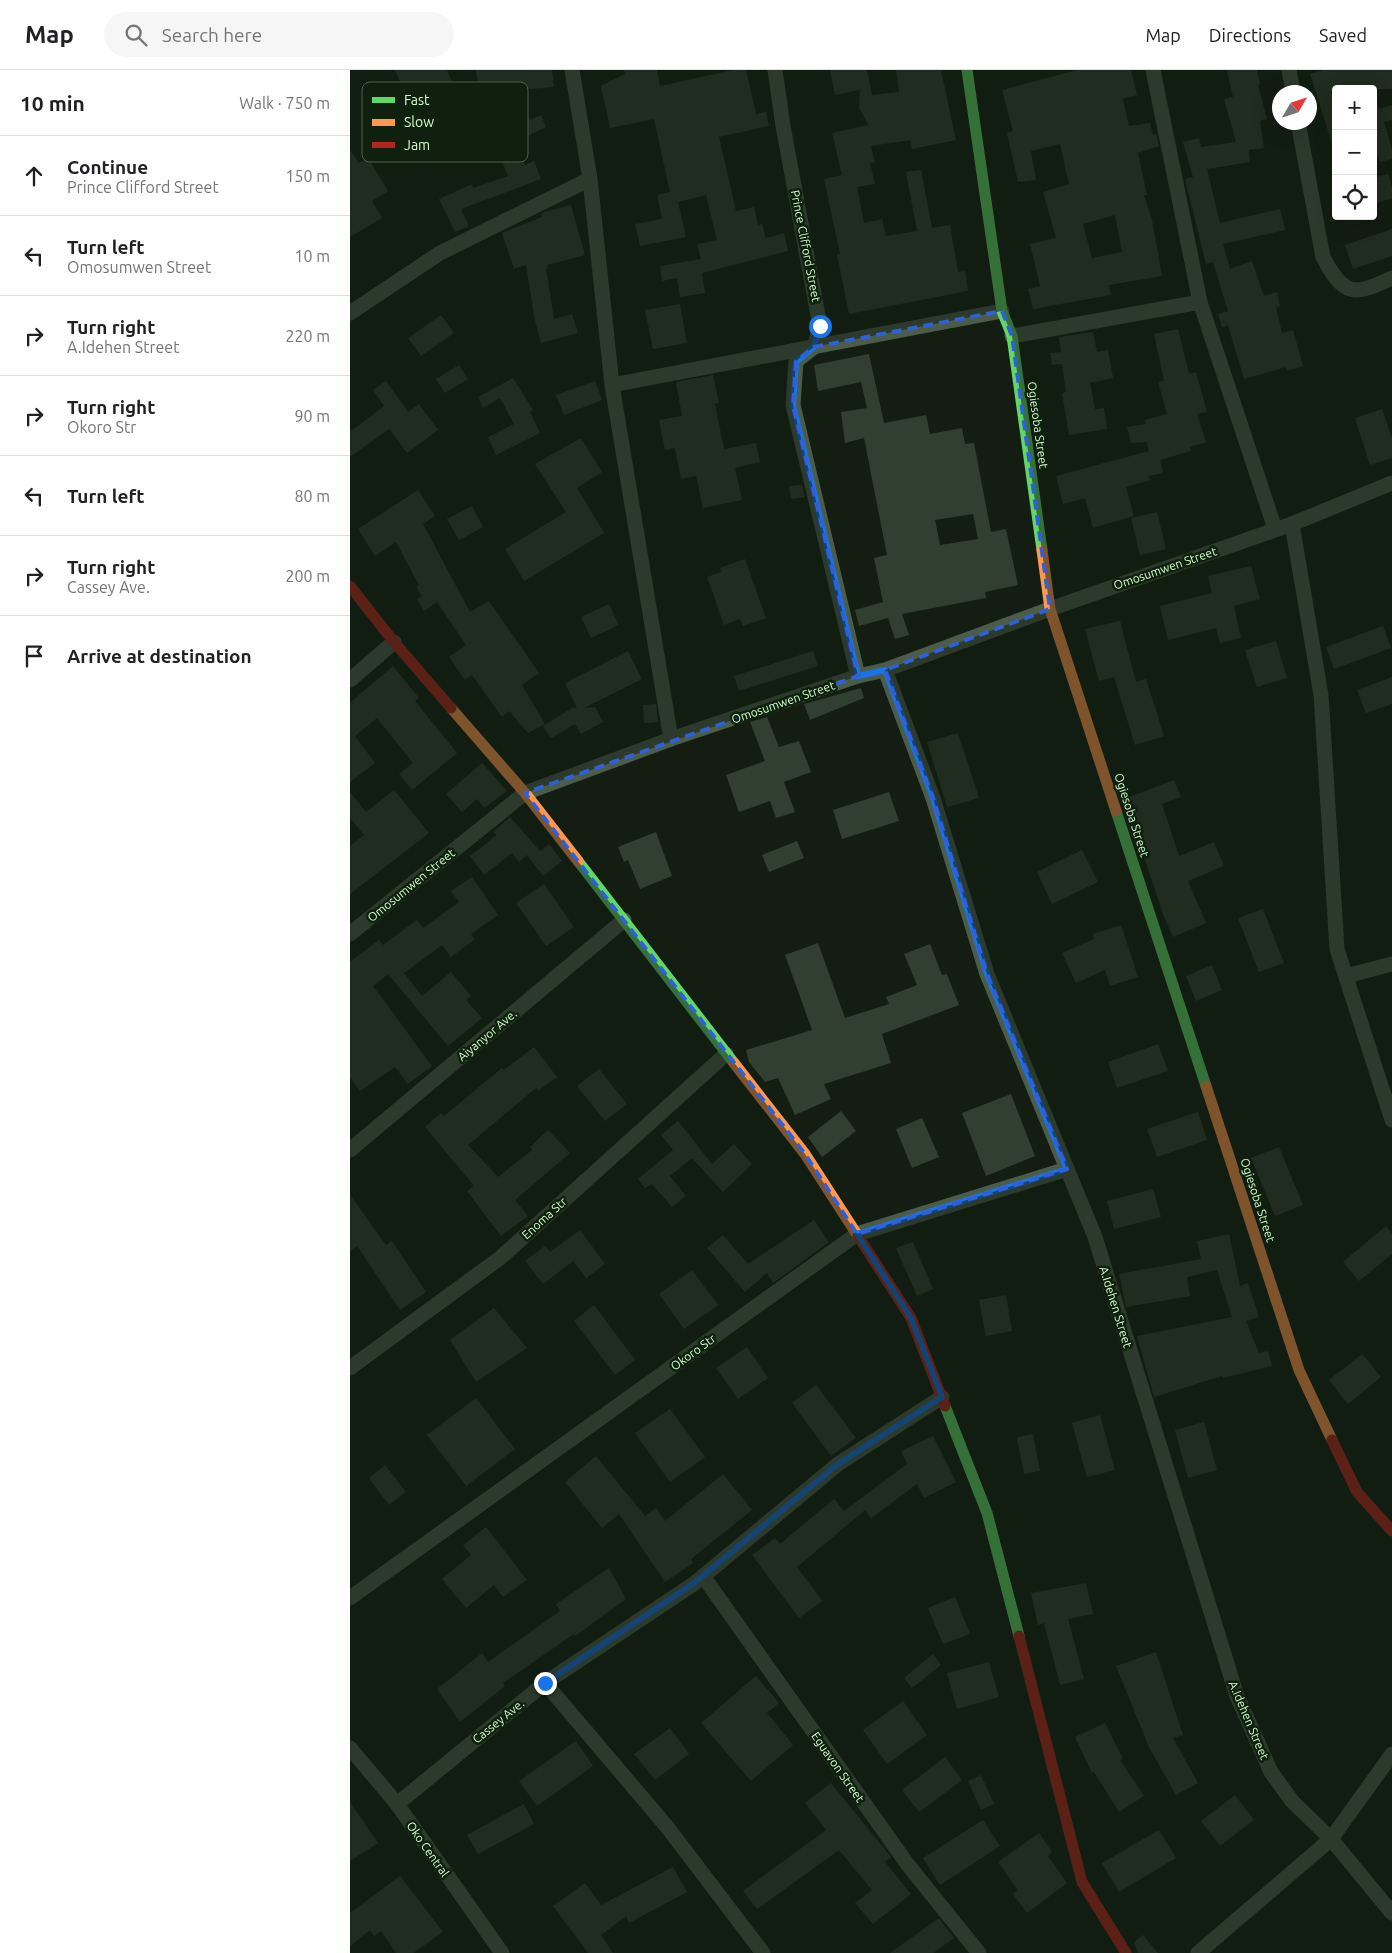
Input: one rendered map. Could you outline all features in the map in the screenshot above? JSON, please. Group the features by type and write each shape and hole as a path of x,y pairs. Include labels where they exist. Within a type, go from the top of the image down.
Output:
{"street":[{"path":"572,70 590,178 612,385 671,740"},
{"name":"Prince Clifford Street","path":"775,70 783,126 820,326 814,347"},
{"name":"Ogiesoba Street","path":"968,70 1002,311 1012,336 1050,609 1299,1370 1357,1492 1392,1531"},
{"path":"1153,70 1189,237 1200,302 1275,530"},
{"path":"1289,70 1292,85"},
{"path":"1299,130 1323,257 1334,277 1347,288 1364,291 1392,278"},
{"path":"350,313 440,253 590,178"},
{"path":"1012,336 1200,302"},
{"path":"612,385 1002,311"},
{"path":"814,347 796,362 793,405 858,676"},
{"name":"Omosumwen Street","path":"350,934 526,793 671,740 858,676 885,670 1050,609 1292,524 1392,483"},
{"path":"1292,524 1320,695 1337,949 1392,1120"},
{"path":"350,586 394,642 526,793 805,1154 911,1318 986,1513 1082,1882 1126,1953"},
{"path":"350,680 394,642"},
{"name":"A.Idehen Street","path":"885,670 933,798 987,974 1095,1237 1237,1696 1271,1772 1292,1801 1331,1839 1392,1914"},
{"name":"Aiyanyor Ave.","path":"350,1150 624,920"},
{"path":"1346,976 1392,964"},
{"name":"Enoma Str","path":"350,1368 500,1258 726,1054"},
{"name":"Okoro Str","path":"350,1598 857,1234 1067,1169"},
{"name":"Cassey Ave.","path":"397,1804 545,1683 703,1576 838,1464 942,1397"},
{"name":"Eguavon Street","path":"703,1576 908,1865 979,1953"},
{"path":"545,1683 668,1828 763,1953"},
{"name":"Oko Central","path":"350,1748 397,1804 502,1953"},
{"path":"1198,1953 1331,1839 1392,1754"}],"highlighted area":[{"path":"1002,311 1012,336 1050,609 885,670 933,798 987,974 1067,1169 857,1234 805,1154 525,793 858,676 793,405 796,361 814,347"}],"building":[{"path":"395,70 447,70 452,82 400,82"},
{"path":"476,70 552,70 554,87 528,89 528,82 478,82"},
{"path":"624,70 657,70 660,86 733,70 746,70 756,114 766,112 769,126 719,137 736,211 754,207 758,225 762,224 766,238 784,233 788,251 702,273 705,293 680,297 677,278 662,281 660,266 701,259 697,244 717,240 706,195 678,202 686,237 640,246 635,224 662,219 657,195 670,192 654,119 610,128 601,86 625,74"},
{"path":"830,70 867,70 872,95 899,92 896,70 941,70 956,140 912,149 910,140 871,146 875,162 870,163 875,184 857,187 864,223 882,219 886,236 917,231 906,172 921,170 932,228 950,225 958,272 965,271 968,291 849,314 837,254 840,254 824,179 842,175 832,133 868,125 859,107 860,90 835,95"},
{"path":"1077,70 1131,70 1137,95 1123,99 1129,126 1150,123 1153,135 1156,134 1159,146 1138,153 1147,195 1144,195 1152,220 1162,276 1109,285 1111,295 1033,309 1028,289 1040,286 1030,244 1056,238 1043,192 1069,184 1060,144 1031,151 1036,180 1018,182 1007,133 1013,131 1002,90","holes":["1115,215 1122,252 1092,258 1083,224"]},
{"path":"1227,70 1257,70 1260,84 1258,85 1267,119 1260,121 1264,148 1249,150 1250,162 1207,169 1220,223 1280,209 1285,230 1223,244 1230,269 1252,261 1264,296 1277,292 1280,306 1276,307 1282,333 1293,330 1303,366 1287,371 1286,367 1244,379 1228,325 1222,327 1218,314 1228,311 1213,262 1206,264 1185,179 1193,177 1183,142 1199,138 1201,147 1236,142 1224,99 1233,97"},
{"path":"1324,70 1392,70 1392,89 1377,89 1377,85 1332,85 1332,144 1317,96 1317,85 1313,85 1310,74"},
{"path":"1377,102 1379,109 1392,105 1392,120 1384,122 1392,149 1392,159 1380,162 1377,153"},
{"path":"528,115 530,120 541,115 546,127 528,136"},
{"path":"350,150 359,163 370,162 388,191 372,201 382,218 350,237"},
{"path":"534,161 541,179 461,209 469,226 455,232 439,199 472,184 473,188 508,176 502,162 524,162 525,165"},
{"path":"1388,174 1392,187 1392,198 1377,203 1377,177"},
{"path":"571,205 585,255 547,265 548,268 546,269 554,319 572,314 578,333 541,343 535,321 526,265 514,269 502,233 542,217 541,214 544,212"},
{"path":"1392,229 1392,256 1353,269 1345,245"},
{"path":"680,304 687,343 653,349 645,310"},
{"path":"441,315 454,333 421,356 408,338"},
{"path":"1178,329 1189,374 1196,372 1207,412 1197,414 1206,442 1190,447 1191,451 1160,460 1163,473 1149,476 1150,480 1126,487 1134,516 1093,528 1085,498 1063,504 1056,476 1149,451 1147,442 1131,443 1127,427 1146,424 1145,420 1167,414 1158,382 1164,381 1154,334"},
{"path":"1093,332 1097,352 1108,350 1113,378 1090,383 1095,409 1104,408 1107,429 1069,435 1062,393 1066,392 1062,364 1052,365 1050,353 1061,352 1059,337"},
{"path":"869,354 884,423 926,415 930,434 962,428 965,444 974,443 991,532 1006,529 1018,585 985,592 986,598 902,614 909,635 895,639 888,618 859,626 855,610 883,602 874,558 887,555 864,438 845,443 841,412 867,408 861,382 818,391 814,365","holes":["973,514 978,539 940,545 935,520"]},
{"path":"459,365 468,379 445,393 436,379"},
{"path":"713,375 719,403 715,404 724,449 756,443 760,462 735,468 742,500 703,508 696,476 681,479 675,448 665,450 659,420 682,416 676,382"},
{"path":"513,378 533,410 530,412 540,433 496,455 488,437 514,424 500,398 483,408 478,397"},
{"path":"386,381 408,412 419,404 438,430 407,453 389,429 350,457 350,432 384,406 373,390"},
{"path":"595,381 602,400 564,415 556,395"},
{"path":"1382,409 1392,438 1392,458 1370,465 1355,418"},
{"path":"581,438 602,472 577,488 604,533 524,581 505,549 566,512 535,464"},
{"path":"802,485 805,497 791,499 789,486"},
{"path":"418,490 435,516 423,524 470,612 489,601 539,673 522,685 545,724 528,733 509,711 502,717 472,675 465,680 449,657 466,645 437,602 424,611 417,599 422,596 416,587 419,585 396,542 375,556 358,529"},
{"path":"472,506 483,527 459,540 447,519"},
{"path":"1157,512 1166,549 1140,555 1131,518"},
{"path":"745,559 766,618 743,626 740,619 724,625 707,577 721,572 720,568"},
{"path":"1251,566 1260,599 1234,606 1241,638 1220,643 1216,628 1168,640 1160,606 1212,593 1208,576"},
{"path":"609,604 619,625 591,638 581,617"},
{"path":"1120,621 1136,682 1146,679 1164,736 1135,745 1114,677 1099,681 1085,629"},
{"path":"1383,626 1391,648 1334,669 1326,647"},
{"path":"1276,641 1287,678 1257,687 1245,650"},
{"path":"628,651 642,679 584,708 595,707 603,722 581,734 575,724 551,738 543,726 572,708 577,708 565,683"},
{"path":"813,651 818,666 739,691 734,676"},
{"path":"393,666 419,698 415,701 457,753 412,790 399,774 413,763 377,718 355,736 375,763 350,782 350,703"},
{"path":"1392,677 1392,704 1366,713 1357,690"},
{"path":"861,688 864,698 810,720 804,704"},
{"path":"656,704 658,722 644,723 643,705"},
{"path":"767,717 779,747 799,741 811,772 784,782 795,812 776,818 770,801 739,812 726,775 765,761 750,722"},
{"path":"958,733 979,798 947,807 927,742"},
{"path":"482,763 507,791 484,808 477,799 462,812 446,794"},
{"path":"1174,780 1181,797 1162,804 1179,856 1214,842 1224,866 1188,881 1206,923 1173,937 1164,917 1134,826 1137,825 1127,798"},
{"path":"394,790 429,833 350,894 350,846 364,835 350,818 350,792 366,812"},
{"path":"889,792 899,821 842,839 833,810"},
{"path":"510,817 540,851 549,844 562,861 543,876 527,855 519,862 512,853 484,875 470,856 497,835 493,832"},
{"path":"656,832 672,876 640,889 628,860 624,862 618,847"},
{"path":"797,841 804,858 769,872 762,855"},
{"path":"1082,850 1098,882 1052,904 1037,872"},
{"path":"472,877 498,915 471,934 475,939 451,957 442,945 404,973 422,996 451,972 471,996 466,1000 482,1018 448,1046 388,974 373,986 432,1066 408,1084 395,1067 360,1091 350,1077 350,962 379,940 383,945 417,920 423,928 459,902 451,891"},
{"path":"544,884 574,927 546,946 516,903"},
{"path":"1263,909 1284,963 1259,972 1238,918"},
{"path":"1121,925 1138,977 1110,986 1105,970 1076,983 1062,953 1094,939 1093,934"},
{"path":"818,943 845,1018 889,1004 886,997 917,985 904,954 930,944 942,975 947,974 959,1005 882,1034 891,1063 824,1084 831,1099 795,1115 778,1078 765,1082 749,1062 746,1050 812,1030 785,955"},
{"path":"1212,965 1222,990 1196,1001 1186,976"},
{"path":"1158,1044 1168,1071 1117,1088 1108,1062"},
{"path":"534,1047 557,1077 538,1091 536,1088 468,1145 498,1177 532,1150 530,1147 548,1130 570,1153 515,1200 528,1216 501,1236 467,1191 474,1186 425,1127 441,1113 444,1116 502,1068 504,1070"},
{"path":"599,1069 627,1104 605,1121 577,1086"},
{"path":"1011,1094 1035,1156 986,1176 962,1113"},
{"path":"841,1111 856,1131 822,1157 808,1137"},
{"path":"1198,1112 1207,1140 1157,1157 1147,1129"},
{"path":"922,1118 939,1157 912,1168 896,1129"},
{"path":"678,1121 712,1164 734,1144 752,1164 723,1192 692,1158 670,1176 686,1196 672,1207 652,1184 645,1188 638,1179 673,1150 661,1135"},
{"path":"1279,1147 1303,1205 1275,1216 1251,1158"},
{"path":"1153,1189 1161,1217 1114,1229 1107,1201"},
{"path":"350,1195 386,1245 392,1241 426,1292 400,1310 357,1246 350,1252"},
{"path":"814,1220 829,1242 773,1283 767,1273 745,1292 707,1248 723,1235 748,1264"},
{"path":"1386,1226 1392,1234 1392,1254 1359,1281 1343,1262"},
{"path":"580,1230 605,1264 586,1278 573,1261 543,1284 525,1261 545,1246 550,1252"},
{"path":"1229,1234 1240,1286 1248,1283 1259,1317 1246,1321 1259,1353 1268,1351 1272,1366 1223,1378 1222,1376 1154,1397 1137,1336 1232,1317 1217,1270 1187,1277 1190,1296 1126,1307 1119,1274 1201,1259 1197,1241"},
{"path":"913,1242 933,1289 917,1296 896,1248"},
{"path":"692,1270 718,1305 684,1329 659,1294"},
{"path":"1006,1295 1012,1331 986,1336 979,1300"},
{"path":"594,1305 635,1360 615,1375 574,1321"},
{"path":"494,1308 527,1348 476,1382 450,1340"},
{"path":"747,1347 768,1378 738,1399 716,1368"},
{"path":"1362,1354 1381,1377 1348,1404 1329,1380"},
{"path":"816,1385 856,1438 831,1456 792,1403"},
{"path":"476,1398 515,1449 466,1486 427,1435"},
{"path":"670,1409 705,1457 670,1482 635,1433"},
{"path":"1100,1415 1115,1470 1087,1477 1072,1423"},
{"path":"1204,1422 1217,1470 1188,1478 1175,1430"},
{"path":"1033,1434 1040,1471 1024,1474 1017,1437"},
{"path":"933,1436 956,1482 924,1498 917,1484 871,1518 865,1510 797,1567 822,1601 799,1618 752,1555 775,1538 780,1544 834,1499 844,1511 907,1464 901,1451"},
{"path":"596,1456 645,1516 656,1508 665,1521 723,1474 752,1510 691,1559 693,1563 665,1582 619,1514 602,1528 565,1482"},
{"path":"385,1465 406,1492 389,1505 369,1478"},
{"path":"486,1527 527,1580 503,1597 494,1585 466,1608 442,1579 471,1555 463,1545"},
{"path":"609,1568 626,1599 575,1636 574,1634 503,1683 505,1686 460,1722 437,1689 482,1653 488,1662 560,1611 556,1604"},
{"path":"1086,1583 1093,1614 1068,1619 1084,1679 1060,1685 1044,1623 1038,1625 1031,1593"},
{"path":"955,1597 970,1634 943,1644 928,1608"},
{"path":"1156,1652 1183,1735 1173,1738 1198,1783 1176,1795 1149,1747 1116,1666"},
{"path":"933,1654 941,1665 912,1688 904,1678"},
{"path":"989,1662 999,1697 957,1709 947,1673"},
{"path":"756,1676 779,1703 767,1713 793,1745 751,1781 701,1723"},
{"path":"903,1701 927,1735 887,1764 863,1730"},
{"path":"1105,1723 1123,1759 1120,1760 1144,1796 1119,1812 1094,1772 1092,1773 1075,1737"},
{"path":"670,1728 689,1754 655,1780 634,1754"},
{"path":"576,1741 593,1766 537,1806 519,1781"},
{"path":"945,1757 962,1780 919,1812 902,1790"},
{"path":"981,1775 994,1804 981,1810 968,1781"},
{"path":"831,1783 891,1857 885,1862 911,1894 873,1924 855,1903 872,1890 839,1850 757,1909 743,1891 826,1830 805,1803"},
{"path":"1235,1795 1254,1820 1220,1846 1201,1821"},
{"path":"350,1802 378,1843 350,1861"},
{"path":"524,1804 534,1824 478,1854 467,1835"},
{"path":"983,1820 1000,1846 940,1885 923,1858"},
{"path":"1159,1830 1176,1858 1119,1892 1102,1863"},
{"path":"1039,1833 1052,1852 1048,1856 1067,1883 1027,1913 1013,1894 1018,1890 998,1862"},
{"path":"673,1867 687,1892 629,1923 626,1916 601,1935 613,1953 588,1953 553,1906 585,1883 601,1905"},
{"path":"400,1876 443,1932 413,1953 396,1953 381,1931 374,1936 370,1930 350,1946 350,1913"},
{"path":"939,1918 954,1938 933,1953 890,1953"},
{"path":"1143,1935 1158,1953 1138,1953 1134,1942"}],"traffic: fast":[{"path":"967,70 1002,311 1012,336 1042,550"},
{"path":"1116,811 1206,1086"},
{"path":"578,861 734,1063"},
{"path":"945,1406 987,1513 1019,1636"}],"traffic: slow":[{"path":"1042,550 1050,609 1116,811"},
{"path":"451,708 525,793 578,861"},
{"path":"734,1063 805,1154 858,1236"},
{"path":"1206,1086 1299,1370 1332,1440"}],"traffic: jam":[{"path":"350,586 394,642 451,708"},
{"path":"858,1236 911,1318 945,1406"},
{"path":"1332,1440 1357,1492 1392,1531"},
{"path":"1019,1636 1082,1882 1126,1953"}],"route":[{"path":"545,1683 694,1583 838,1464 942,1397 911,1318 857,1234 1067,1169 987,974 933,798 885,670 858,676 793,405 796,362 814,347 820,326"}]}
